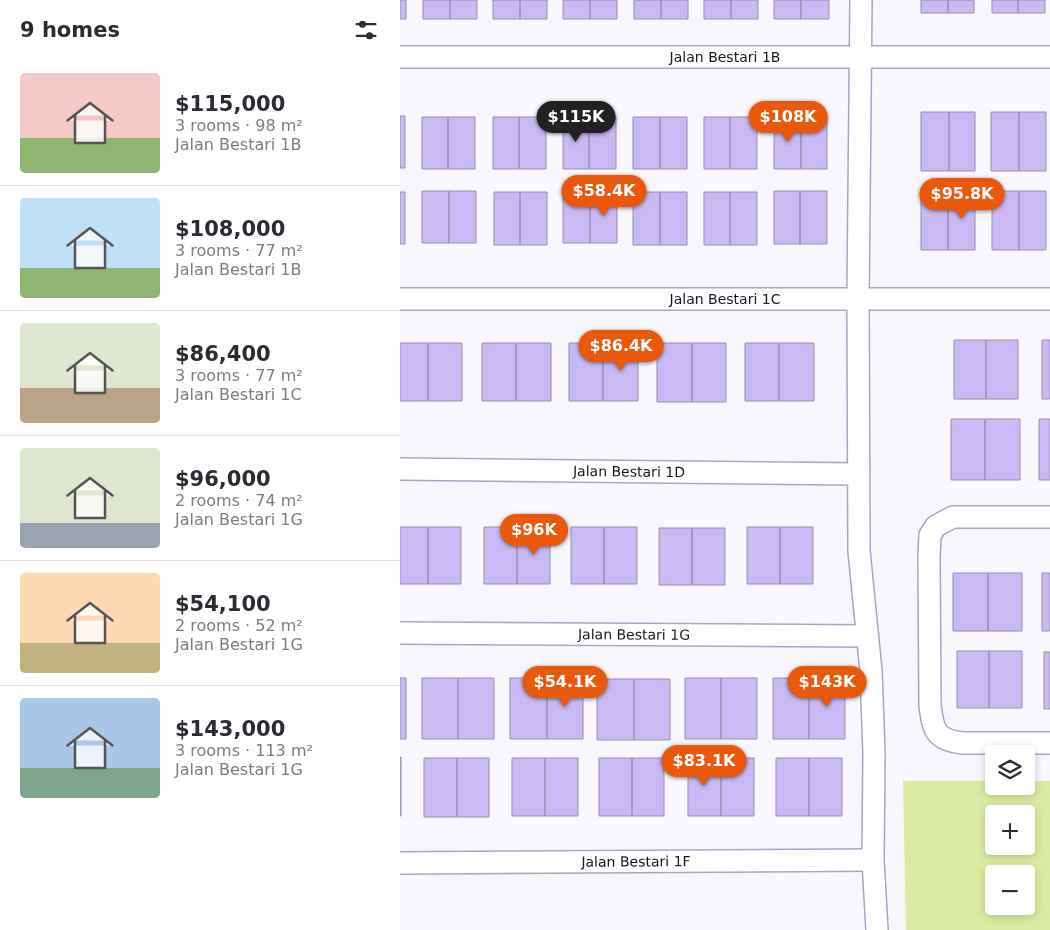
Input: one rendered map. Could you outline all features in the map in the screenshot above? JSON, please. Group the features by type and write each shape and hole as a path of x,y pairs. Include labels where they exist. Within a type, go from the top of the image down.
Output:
{"street":[{"path":"862,0 858,299 859,551 872,672 876,930"},
{"name":"Jalan Bestari 1B","path":"400,57 1050,56"},
{"name":"Jalan Bestari 1C","path":"400,299 1050,299"},
{"name":"Jalan Bestari 1D","path":"400,469 858,474"},
{"path":"1050,517 953,517 936,526 930,535 929,556 930,705 932,722 938,736 949,742 963,743 1050,743"},
{"name":"Jalan Bestari 1G","path":"400,633 867,636"},
{"name":"Jalan Bestari 1F","path":"400,863 874,860"}],"green space":[{"path":"903,781 985,781 985,795 1035,795 1035,781 1050,781 1050,930 906,930"}],"building":[{"path":"400,0 406,0 406,19 400,19"},
{"path":"423,0 450,0 450,19 423,19"},
{"path":"450,0 477,0 477,19 450,19"},
{"path":"493,0 520,0 520,19 493,19"},
{"path":"520,0 547,0 547,19 520,19"},
{"path":"563,0 590,0 590,19 563,19"},
{"path":"590,0 617,0 617,19 590,19"},
{"path":"634,0 661,0 661,19 634,19"},
{"path":"661,0 688,0 688,19 661,19"},
{"path":"704,0 731,0 731,19 704,19"},
{"path":"731,0 758,0 758,19 731,19"},
{"path":"774,0 801,0 801,19 774,19"},
{"path":"801,0 829,0 829,19 801,19"},
{"path":"921,0 948,0 948,13 921,13"},
{"path":"948,0 974,0 974,13 948,13"},
{"path":"992,0 1018,0 1018,13 992,13"},
{"path":"1018,0 1045,0 1045,13 1018,13"},
{"path":"921,112 949,112 949,171 921,171"},
{"path":"949,112 975,112 975,171 949,171"},
{"path":"991,112 1019,112 1019,171 991,171"},
{"path":"1019,112 1046,112 1046,171 1019,171"},
{"path":"400,116 405,116 405,168 400,168"},
{"path":"422,117 448,117 448,169 422,169"},
{"path":"448,117 475,117 475,169 448,169"},
{"path":"493,117 519,117 519,169 493,169"},
{"path":"519,117 546,117 546,169 519,169"},
{"path":"563,117 589,117 589,169 563,169"},
{"path":"589,117 616,117 616,169 589,169"},
{"path":"633,117 660,117 660,169 633,169"},
{"path":"660,117 687,117 687,169 660,169"},
{"path":"704,117 730,117 730,169 704,169"},
{"path":"730,117 757,117 757,169 730,169"},
{"path":"774,117 801,117 801,169 774,169"},
{"path":"801,117 827,117 827,169 801,169"},
{"path":"422,191 449,191 449,243 422,243"},
{"path":"449,191 476,191 476,243 449,243"},
{"path":"563,191 590,191 590,243 563,243"},
{"path":"590,191 617,191 617,243 590,243"},
{"path":"774,191 800,191 800,244 774,244"},
{"path":"800,191 827,191 827,244 800,244"},
{"path":"921,191 948,191 948,250 921,250"},
{"path":"948,191 975,191 975,250 948,250"},
{"path":"992,191 1019,191 1019,250 992,250"},
{"path":"1019,191 1046,191 1046,250 1019,250"},
{"path":"400,192 405,192 405,244 400,244"},
{"path":"494,192 520,192 520,245 494,245"},
{"path":"520,192 547,192 547,245 520,245"},
{"path":"633,192 660,192 660,245 633,245"},
{"path":"660,192 687,192 687,245 660,245"},
{"path":"704,192 730,192 730,245 704,245"},
{"path":"730,192 757,192 757,245 730,245"},
{"path":"954,340 986,340 986,399 954,399"},
{"path":"986,340 1018,340 1018,399 986,399"},
{"path":"1042,340 1050,340 1050,399 1042,399"},
{"path":"400,343 428,343 428,401 400,401"},
{"path":"428,343 462,343 462,401 428,401"},
{"path":"482,343 516,343 516,401 482,401"},
{"path":"516,343 551,343 551,401 516,401"},
{"path":"569,343 603,343 603,401 569,401"},
{"path":"603,343 638,343 638,401 603,401"},
{"path":"657,343 692,343 692,402 657,402"},
{"path":"692,343 726,343 726,402 692,402"},
{"path":"745,343 779,343 779,401 745,401"},
{"path":"779,343 814,343 814,401 779,401"},
{"path":"951,419 985,419 985,480 951,480"},
{"path":"985,419 1020,419 1020,480 985,480"},
{"path":"1039,419 1050,419 1050,480 1039,480"},
{"path":"400,527 428,527 428,584 400,584"},
{"path":"428,527 461,527 461,584 428,584"},
{"path":"484,527 517,527 517,584 484,584"},
{"path":"517,527 550,527 550,584 517,584"},
{"path":"571,527 604,527 604,584 571,584"},
{"path":"604,527 637,527 637,584 604,584"},
{"path":"747,527 780,527 780,584 747,584"},
{"path":"780,527 813,527 813,584 780,584"},
{"path":"659,528 692,528 692,585 659,585"},
{"path":"692,528 725,528 725,585 692,585"},
{"path":"953,573 988,573 988,631 953,631"},
{"path":"988,573 1022,573 1022,631 988,631"},
{"path":"1042,573 1050,573 1050,631 1042,631"},
{"path":"957,651 989,651 989,708 957,708"},
{"path":"989,651 1022,651 1022,708 989,708"},
{"path":"1044,652 1050,652 1050,709 1044,709"},
{"path":"400,678 406,678 406,739 400,739"},
{"path":"422,678 458,678 458,739 422,739"},
{"path":"458,678 494,678 494,739 458,739"},
{"path":"510,678 547,678 547,739 510,739"},
{"path":"547,678 583,678 583,739 547,739"},
{"path":"685,678 721,678 721,739 685,739"},
{"path":"721,678 757,678 757,739 721,739"},
{"path":"773,678 809,678 809,739 773,739"},
{"path":"809,678 845,678 845,739 809,739"},
{"path":"597,679 634,679 634,740 597,740"},
{"path":"634,679 670,679 670,740 634,740"},
{"path":"401,757 401,816 400,816"},
{"path":"424,758 457,758 457,817 424,817"},
{"path":"457,758 489,758 489,817 457,817"},
{"path":"512,758 545,758 545,816 512,816"},
{"path":"545,758 578,758 578,816 545,816"},
{"path":"599,758 632,758 632,816 599,816"},
{"path":"632,758 664,758 664,816 632,816"},
{"path":"688,758 721,758 721,816 688,816"},
{"path":"721,758 754,758 754,816 721,816"},
{"path":"776,758 809,758 809,816 776,816"},
{"path":"809,758 842,758 842,816 809,816"}]}
